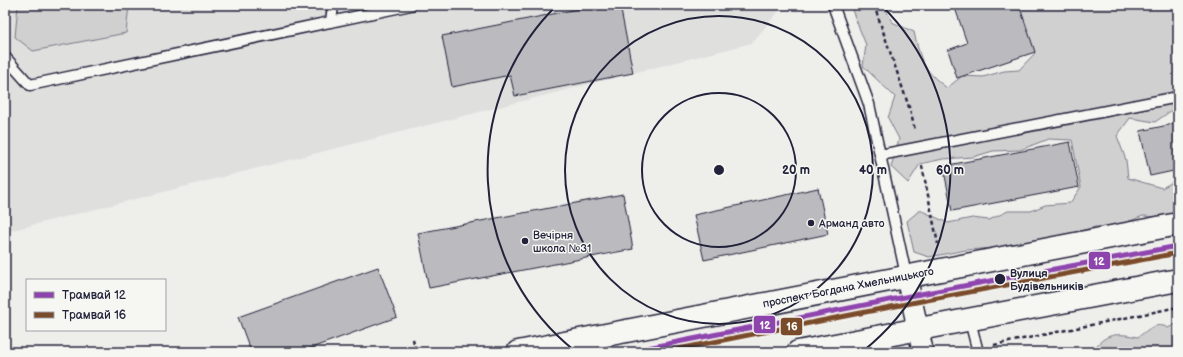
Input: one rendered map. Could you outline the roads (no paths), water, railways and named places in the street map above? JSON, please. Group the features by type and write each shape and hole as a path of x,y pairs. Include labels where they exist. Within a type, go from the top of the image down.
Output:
{"main road":[{"name":"проспект Богдана Хмельницького","path":"518,352 906,275 1178,224"},
{"path":"798,352 918,331 1178,280"}],"street":[{"path":"906,275 923,352"}],"lane":[{"path":"331,22 333,5"},
{"path":"5,58 30,85 411,5"},
{"path":"834,5 869,104 906,275"},
{"path":"880,156 1178,97"},
{"path":"970,321 978,350"}],"tram line":[{"name":"12","path":"627,352 910,296 1178,246"},
{"name":"16","path":"663,352 911,303 1178,253"}],"place":[{"name":"Арманд авто","path":"811,223"},
{"name":"Вечірня школа №31","path":"525,241"},
{"name":"Вулиця Будівельників","path":"1000,279"}]}
